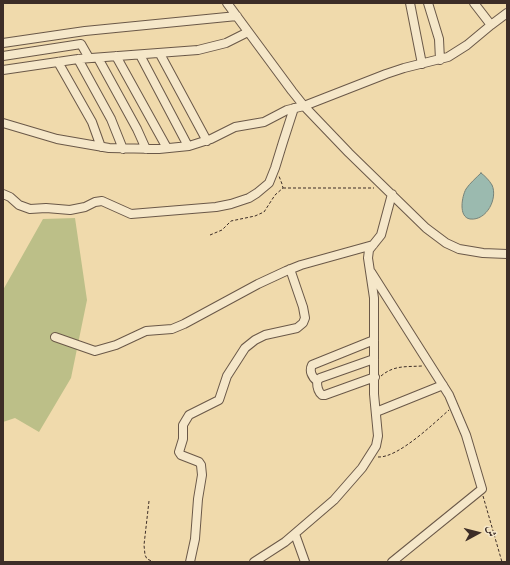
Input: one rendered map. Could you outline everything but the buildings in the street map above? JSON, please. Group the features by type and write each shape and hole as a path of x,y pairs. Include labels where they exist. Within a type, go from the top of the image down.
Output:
{"street":[{"path":"228,3 304,106 349,153 426,228 446,243 466,251 507,254"},
{"path":"410,3 422,64"},
{"path":"428,3 439,39 440,60"},
{"path":"474,3 491,25"},
{"path":"3,124 56,139 101,147 146,149 188,146 207,141 235,128 264,122 282,112 304,106 386,74 440,60 454,54 507,13"},
{"path":"3,43 85,31 237,16"},
{"path":"3,70 78,59 198,50 215,47 248,32"},
{"path":"3,56 78,44 82,46 93,58 137,129 146,149"},
{"path":"160,54 207,141"},
{"path":"140,55 188,146"},
{"path":"116,56 167,148"},
{"path":"78,59 112,119 123,149"},
{"path":"58,62 85,108 97,133 101,147"},
{"path":"3,194 10,197 19,205 30,209 46,208 70,210 102,201 131,214 209,208 230,204 249,198 269,183 294,108"},
{"path":"255,562 285,542 334,500 357,474 376,446 378,436 374,359 374,298 368,254 381,235 392,194"},
{"path":"55,337 95,351 111,347 146,331 172,329 184,324 258,284 290,269 374,245"},
{"path":"190,562 195,540 202,469 199,462 181,455 179,452 184,436 183,425 189,415 194,411 219,400 227,376 245,348 255,340 265,335 297,328 303,323 303,307 290,269"},
{"path":"370,270 443,385 454,406 466,434 482,490 392,562"},
{"path":"374,340 312,365 311,373 317,381 319,392 322,395 375,379"},
{"path":"317,381 320,378 374,359"},
{"path":"376,412 443,385"},
{"path":"295,534 305,562"}],"path":[{"path":"275,168 283,188"},
{"path":"210,235 222,230 231,221 255,216 264,212 275,195 283,188 385,188"},
{"path":"375,379 396,367 430,366"},
{"path":"369,457 386,457 397,452 454,406"},
{"path":"482,490 502,562"},
{"path":"149,501 144,551 147,559 154,562"}],"green space":[{"path":"75,218 87,300 71,378 39,432 15,418 3,422 3,290 43,219"}],"water":[{"path":"481,173 492,185 492,202 486,213 476,219 470,219 466,217 462,210 463,196 466,189"}]}
